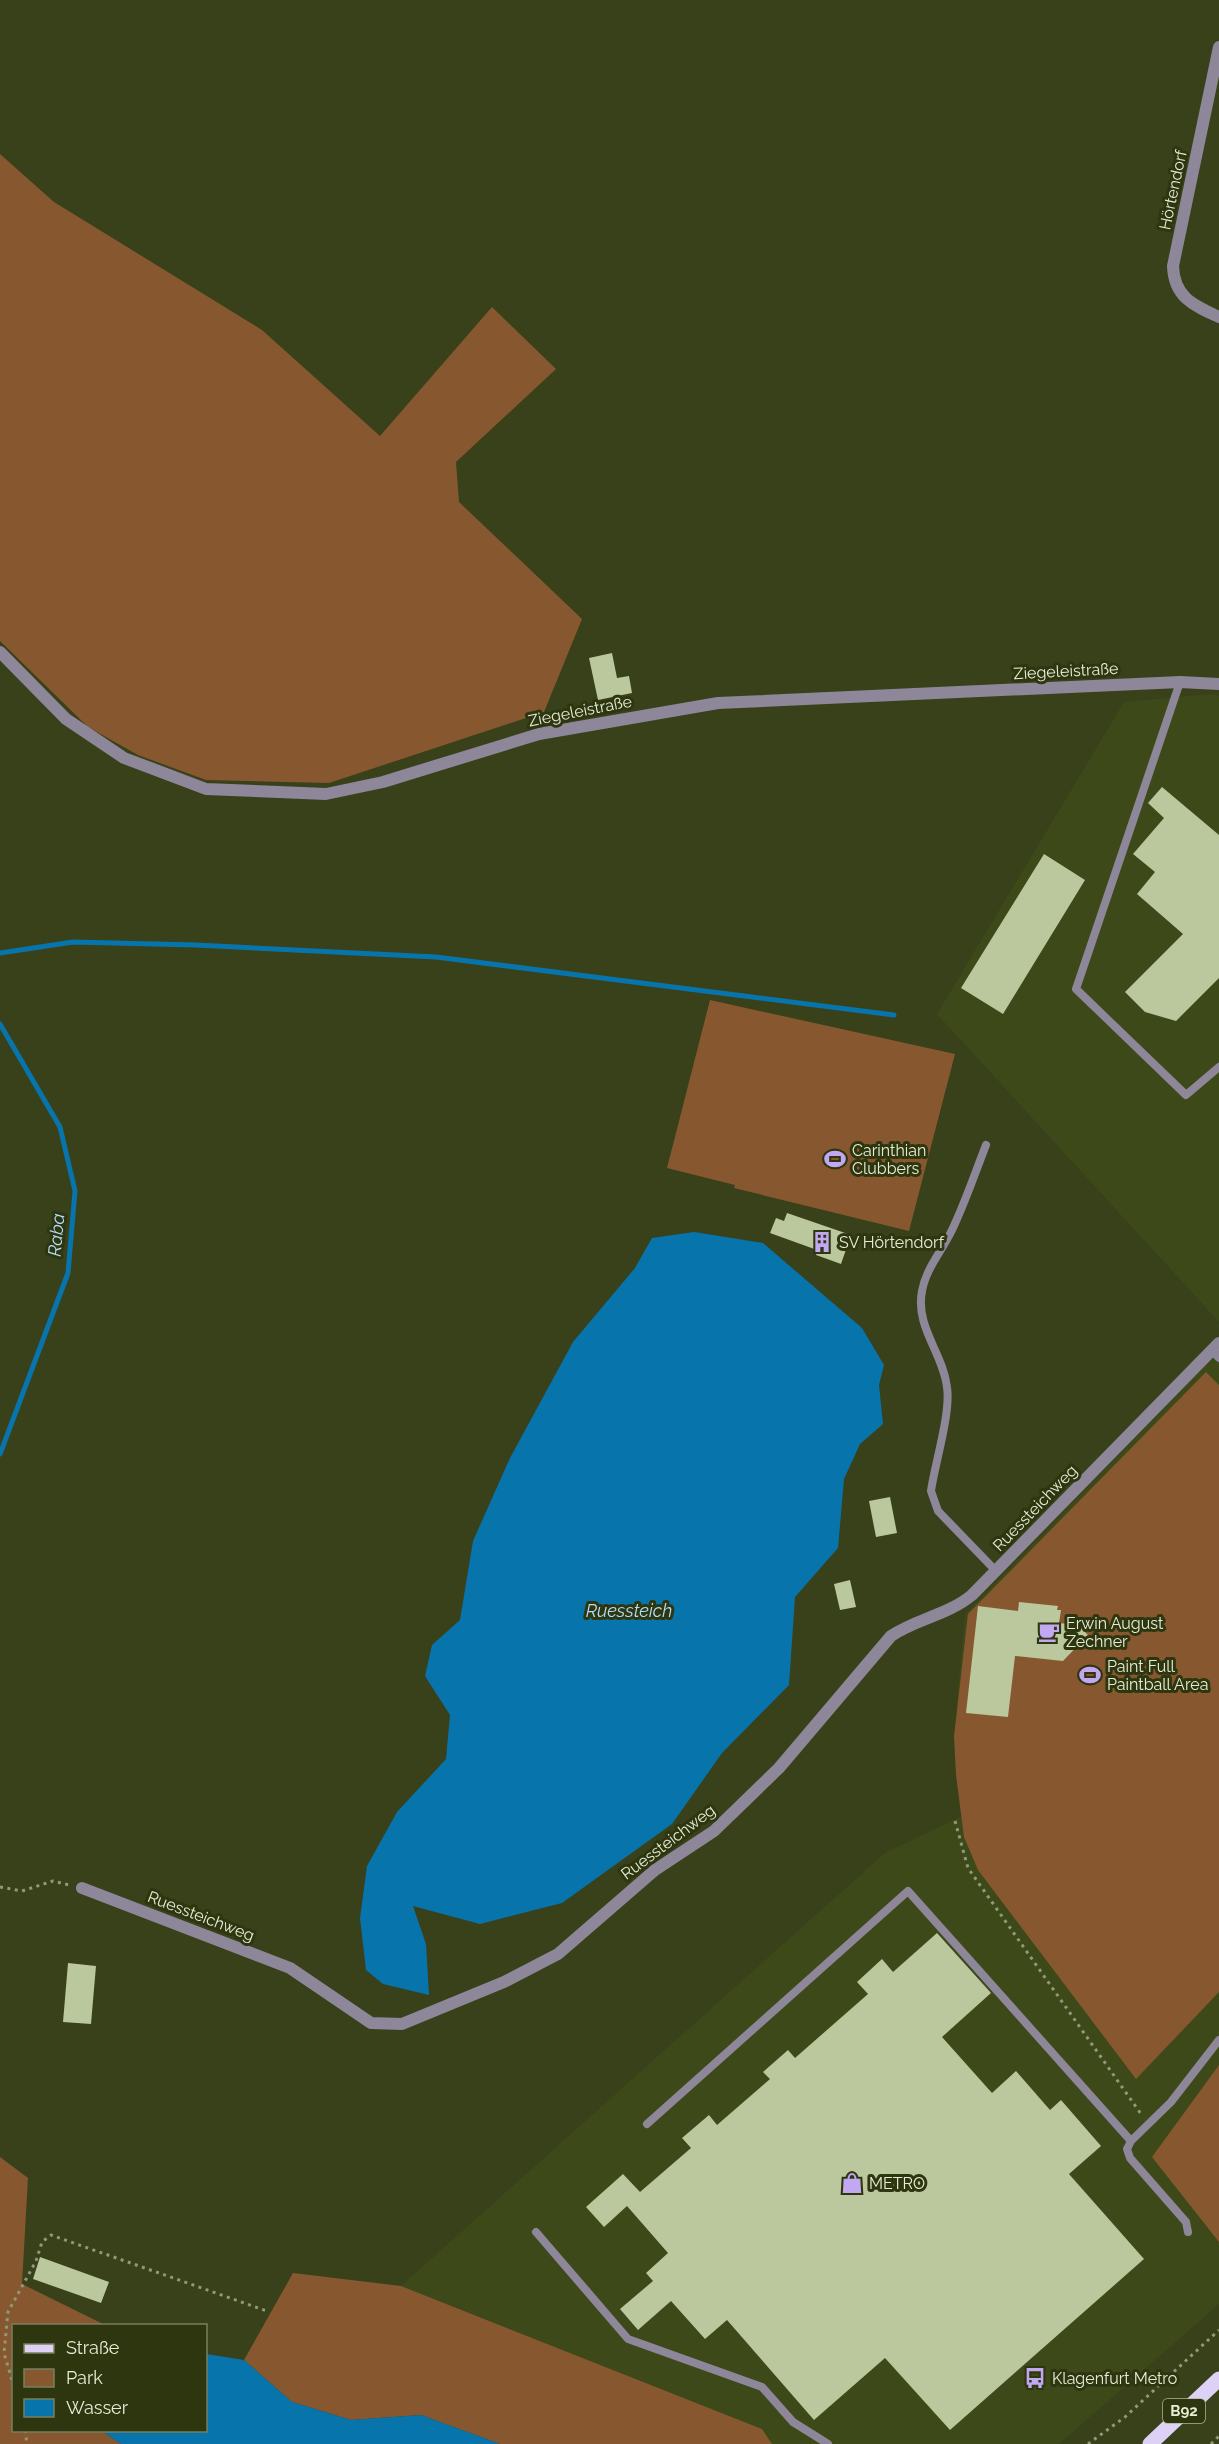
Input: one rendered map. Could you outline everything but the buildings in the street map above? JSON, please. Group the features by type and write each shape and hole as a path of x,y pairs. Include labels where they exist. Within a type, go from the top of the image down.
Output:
{"main road":[{"name":"B92","path":"1150,2444 1219,2379"}],"street":[{"name":"Hörtendorf","path":"1219,47 1173,266 1173,281 1184,296 1198,307 1219,317"},
{"name":"Ziegeleistraße","path":"0,652 66,719 124,758 206,789 326,794 383,782 539,734 718,703 1180,682 1219,684"},
{"name":"Ruessteichweg","path":"82,1888 290,1968 371,2022 402,2024 504,1982 558,1954 655,1870 714,1831 779,1768 891,1636 904,1627 962,1604 1217,1351"}],"lane":[{"path":"1180,682 1076,989 1186,1095 1219,1067"},
{"path":"986,1145 951,1230 925,1276 920,1311 926,1331 944,1368 948,1389 947,1408 932,1482 933,1502 938,1511 996,1571"},
{"path":"647,2124 908,1891 1131,2141"},
{"path":"1188,2232 1186,2222 1130,2158 1127,2149 1131,2141 1149,2126 1171,2102 1219,2040"},
{"path":"536,2232 628,2339 762,2386 793,2422 828,2444"}],"path":[{"path":"955,1821 968,1868 1119,2080 1149,2126"},
{"path":"0,1887 22,1891 53,1881 82,1888"},
{"path":"12,2380 4,2353 8,2312 36,2261 42,2242 51,2235 267,2311"},
{"path":"1088,2444 1125,2417 1219,2330"},
{"path":"1211,2444 1219,2436"}],"shaded area":[{"path":"1212,694 1219,696 1219,1322 937,1014 1124,702"},
{"path":"1219,1351 1219,2304 1059,2444 772,2444 762,2429 401,2286 885,1853 962,1816 954,1737 965,1614"}],"green space":[{"path":"0,154 54,202 262,330 380,436 492,307 556,369 456,462 459,502 582,619 544,712 329,783 206,780 138,755 88,727 0,641"},
{"name":"Carinthian Clubbers","path":"710,1000 955,1054 909,1231 734,1188 735,1185 667,1168"},
{"name":"Paint Full Paintball Area","path":"1206,1372 1219,1385 1219,1992 1136,2079 978,1870 964,1837 954,1737 968,1614"},
{"path":"1219,2065 1219,2242 1152,2157"},
{"path":"0,2157 28,2178 22,2284 103,2324 12,2324 12,2432 103,2432 121,2444 0,2444"},
{"path":"293,2273 401,2286 762,2429 772,2444 500,2444 421,2415 351,2420 292,2402 244,2360"}],"water":[{"name":"Ruessteich","path":"694,1232 763,1243 862,1328 884,1365 879,1385 883,1424 860,1444 844,1479 838,1548 795,1597 789,1685 722,1753 672,1824 562,1903 480,1924 413,1906 426,1944 429,1995 383,1984 366,1970 360,1918 367,1866 397,1812 446,1759 450,1715 425,1676 432,1645 460,1620 473,1541 510,1458 573,1342 635,1268 652,1238"},
{"path":"207,2354 244,2360 292,2402 351,2420 421,2415 500,2444 121,2444 103,2432 207,2432"}],"waterway":[{"path":"0,953 73,942 196,945 436,957 894,1015"},
{"name":"Raba","path":"0,1024 60,1127 75,1191 68,1273 0,1454"}],"place":[{"name":"Carinthian Clubbers","path":"835,1159"},
{"name":"SV Hörtendorf","path":"822,1242"},
{"name":"Erwin August Zechner","path":"1049,1632"},
{"name":"Paint Full Paintball Area","path":"1090,1675"},
{"name":"METRO","path":"852,2183"},
{"name":"Klagenfurt Metro","path":"1035,2378"}]}
